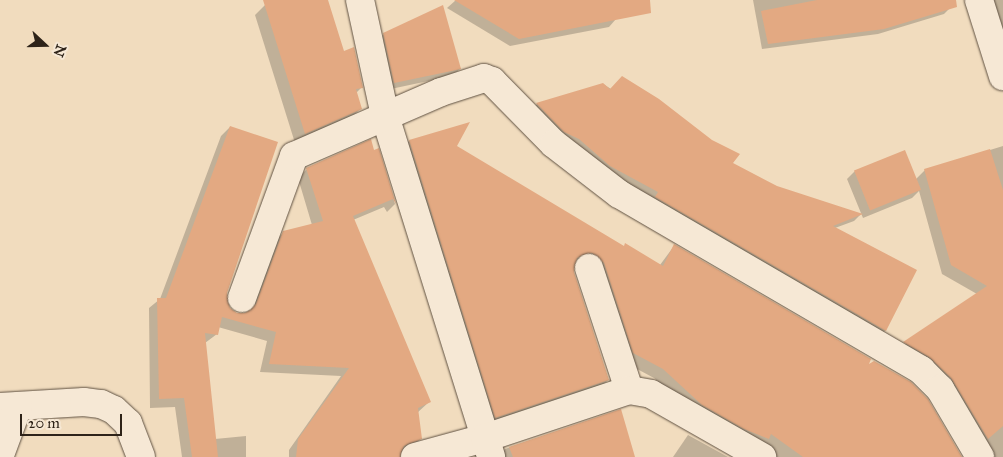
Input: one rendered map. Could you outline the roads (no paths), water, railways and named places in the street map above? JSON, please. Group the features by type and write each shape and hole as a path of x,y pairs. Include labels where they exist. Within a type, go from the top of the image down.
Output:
{"street":[{"path":"360,0 385,116 488,448"},
{"path":"979,0 1003,76"},
{"path":"242,298 294,156 476,78 492,81 554,144 619,194 920,370 940,389 980,457"},
{"path":"589,268 629,390"},
{"path":"414,457 488,448 629,390 651,394 762,457"},
{"path":"0,455 9,407 84,402 101,404 114,410 128,423 141,457"}]}
